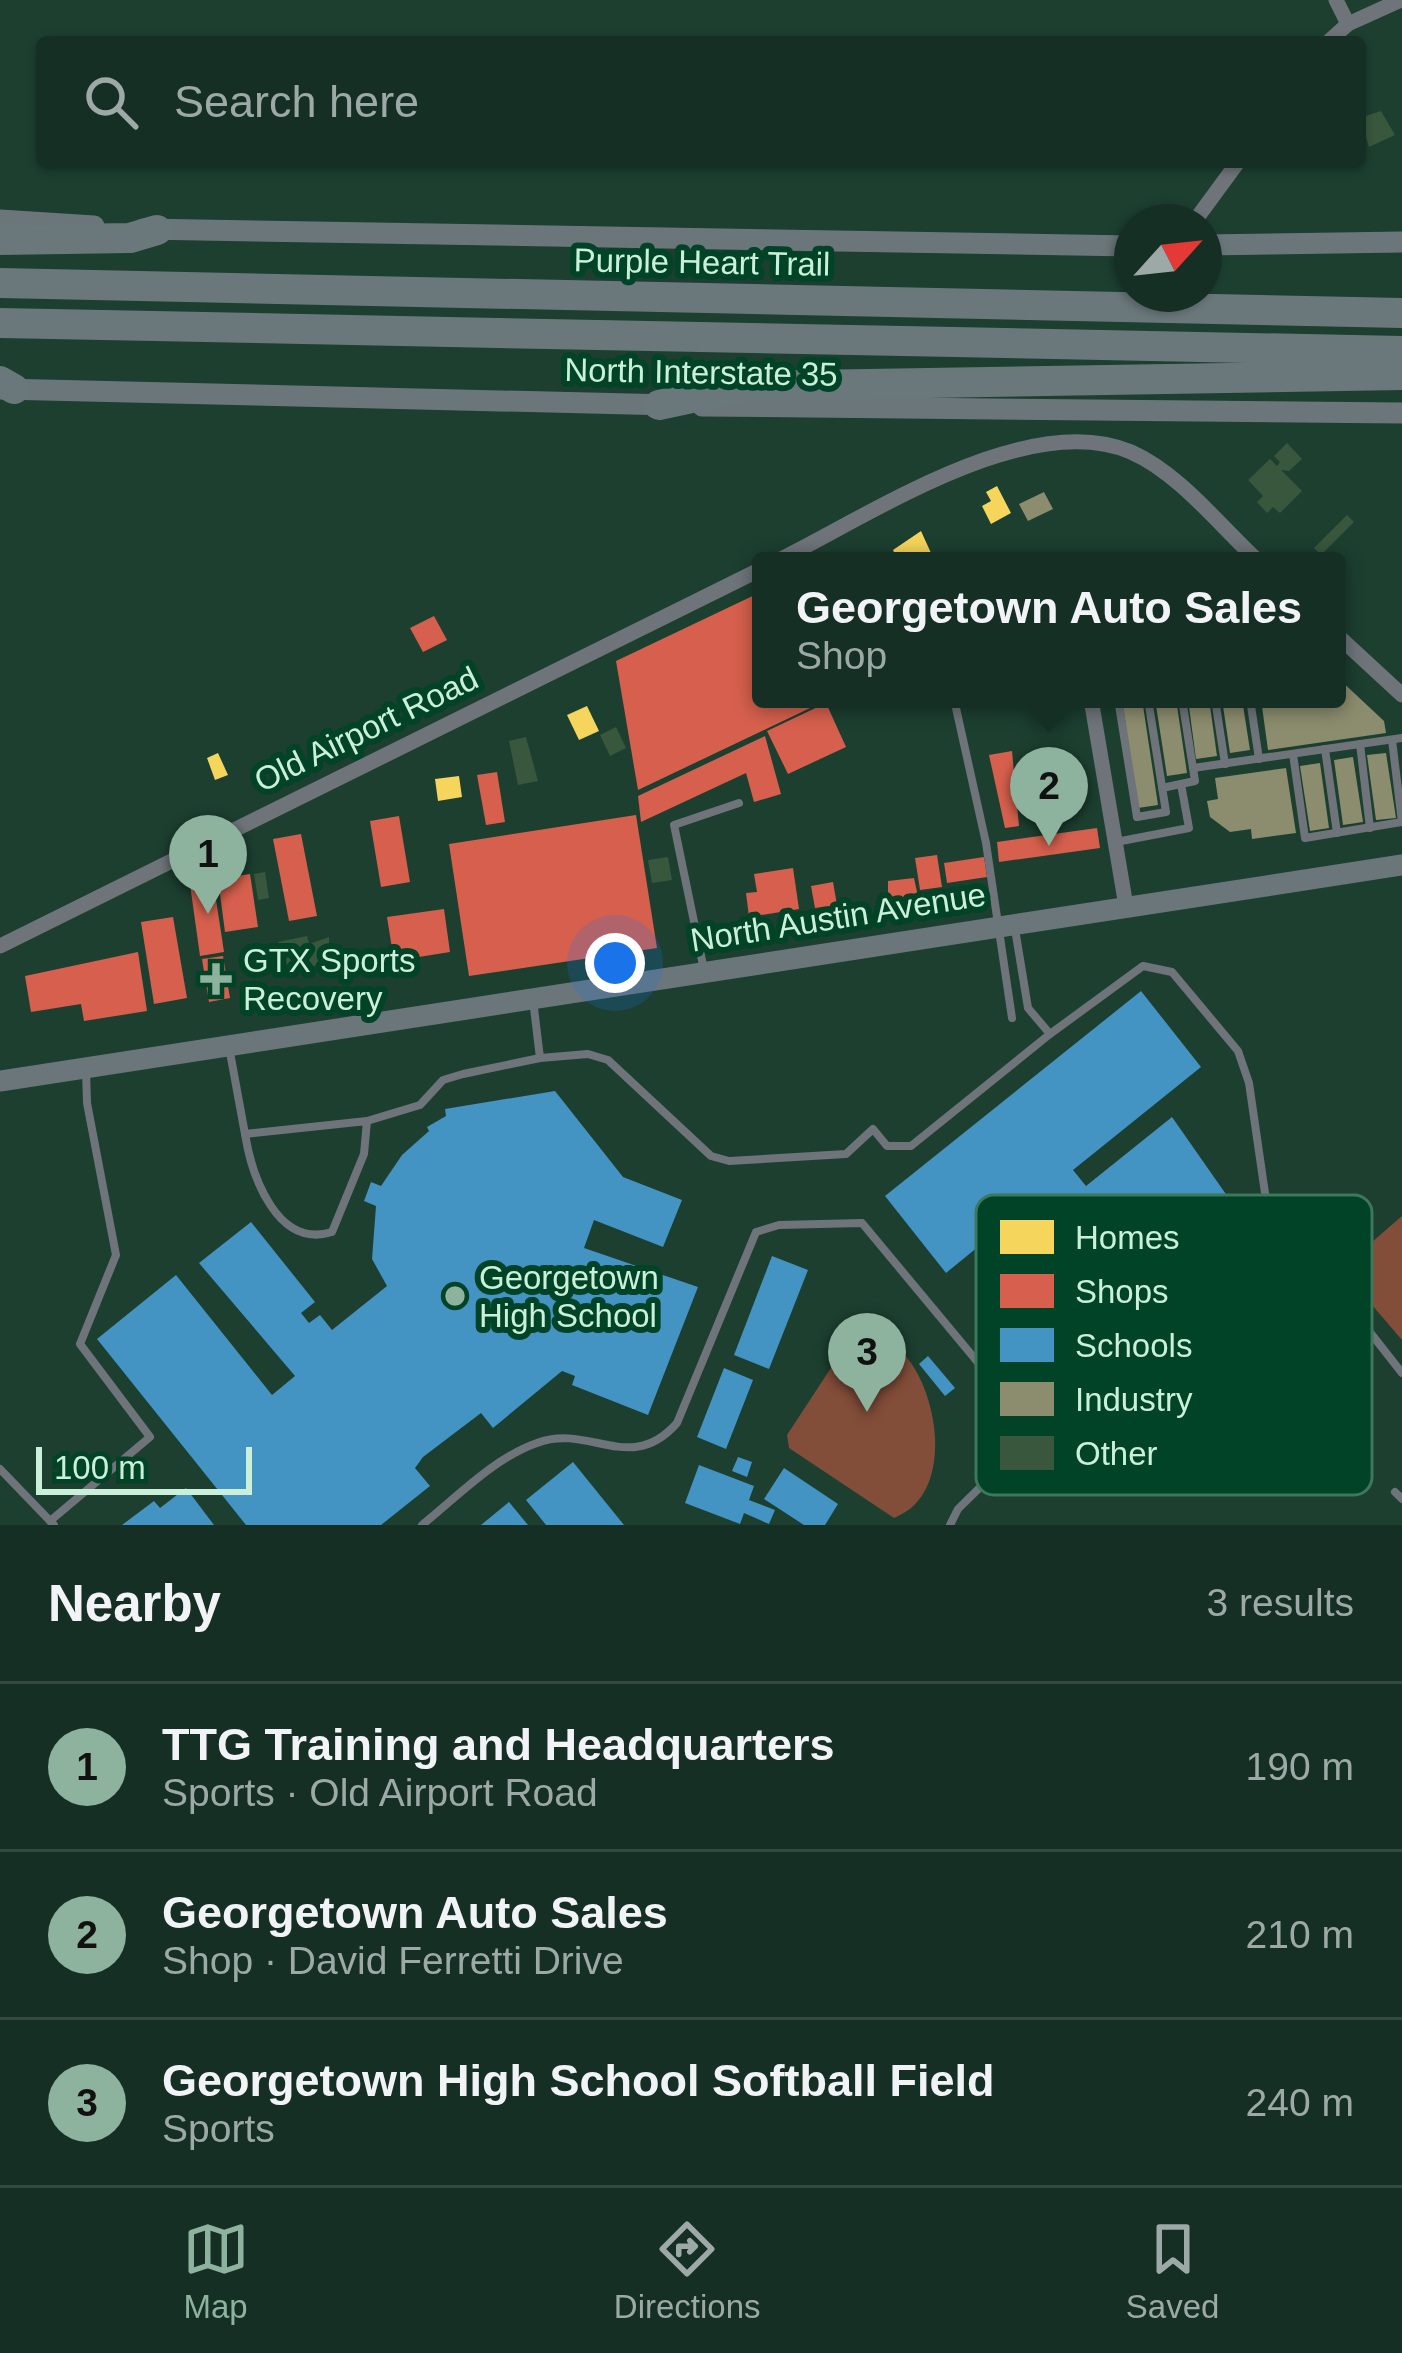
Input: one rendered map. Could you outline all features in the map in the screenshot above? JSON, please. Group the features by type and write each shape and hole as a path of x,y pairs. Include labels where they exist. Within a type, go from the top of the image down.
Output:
{"highway":[{"path":"0,240 130,238 157,230"},
{"name":"Purple Heart Trail","path":"0,283 1402,313"},
{"path":"0,323 1402,351"},
{"path":"659,405 747,386 1402,375"}],"main road":[{"path":"0,220 157,230 1114,246"},
{"path":"1222,245 1402,242"},
{"name":"North Interstate 35","path":"5,386 659,405 1402,413"},
{"name":"North Austin Avenue","path":"0,1082 1402,865"}],"street":[{"path":"1336,0 1348,24"},
{"path":"1335,36 1348,24 1401,0"},
{"path":"1207,204 1234,168"},
{"path":"795,552 970,467 1012,449 1044,444 1107,445 1134,453 1248,552"},
{"name":"Old Airport Road","path":"0,946 752,573"},
{"path":"1346,643 1402,695"},
{"path":"1092,708 1126,906"}],"lane":[{"path":"956,708 1028,1008 1050,1034"},
{"path":"1119,708 1137,817 1166,812 1149,708"},
{"path":"1162,788 1195,781 1183,708"},
{"path":"1216,708 1225,764"},
{"path":"1251,708 1259,759"},
{"path":"1193,768 1397,739 1402,822 1305,838 1294,754"},
{"path":"1360,744 1370,828"},
{"path":"1325,749 1337,833"},
{"path":"1115,843 1189,828 1181,784"},
{"path":"704,971 674,825 739,802"},
{"path":"1006,924 1012,1018"},
{"path":"245,1134 367,1121 420,1105 443,1080 540,1058 588,1054 608,1060 711,1156 729,1161 846,1154 873,1129 887,1146 910,1146 1142,966 1172,972 1238,1051 1249,1083 1265,1195"},
{"path":"532,998 540,1058"},
{"path":"228,1046 249,1161 264,1193 293,1233 311,1239 332,1232 364,1154 367,1121"},
{"path":"0,1469 52,1523 150,1438 80,1343 116,1255 87,1103 86,1067"},
{"path":"422,1525 514,1453 542,1440 571,1438 617,1448 661,1441 677,1423 757,1232 779,1225 862,1223 976,1360"},
{"path":"1372,1335 1402,1373"},
{"path":"950,1525 976,1491"}],"shaded area":[{"path":"1402,1216 1402,1340 1372,1305 1372,1242"},
{"path":"863,1319 911,1363 924,1389 935,1431 932,1474 924,1492 894,1518 789,1448 787,1435"}],"building: Homes":[{"path":"997,486 1011,513 991,524 982,506 991,501 986,492"},
{"path":"921,531 931,552 894,552"},
{"path":"587,706 599,731 579,740 567,715"},
{"path":"218,753 228,775 215,780 207,758"},
{"path":"459,776 462,797 438,801 435,779"}],"building: Shops":[{"path":"752,596 752,708 810,708 638,790 616,661"},
{"path":"434,616 447,640 423,652 410,628"},
{"path":"815,708 828,708 846,747 788,774 767,731"},
{"path":"765,736 781,794 754,802 746,773 641,822 638,796"},
{"path":"1012,751 1019,826 1005,828 989,755"},
{"path":"497,772 505,822 486,825 477,775"},
{"path":"636,815 657,948 469,976 449,844"},
{"path":"399,816 410,882 381,887 370,821"},
{"path":"1097,828 1100,848 999,862 997,842"},
{"path":"301,834 317,916 289,921 273,839"},
{"path":"937,855 942,887 920,890 915,858"},
{"path":"984,857 987,877 947,883 944,863"},
{"path":"793,868 799,909 749,917 746,893 757,892 754,874"},
{"path":"212,873 224,952 200,956 189,877"},
{"path":"250,874 258,927 225,932 218,879"},
{"path":"914,878 920,906 888,910 888,881"},
{"path":"833,882 837,905 815,908 811,886"},
{"path":"444,909 450,952 394,961 387,917"},
{"path":"173,917 187,998 154,1004 141,922"},
{"path":"138,952 147,1011 84,1021 81,1004 31,1012 25,976"},
{"path":"223,956 230,998 209,1002 202,959"}],"building: Schools":[{"path":"1141,991 1201,1067 1073,1170 1086,1186 1172,1117 1227,1195 976,1195 976,1248 946,1273 885,1196"},
{"name":"Georgetown High School","path":"555,1091 623,1177 682,1200 663,1247 594,1220 584,1248 698,1287 648,1415 572,1385 575,1376 562,1371 493,1428 481,1413 423,1457 415,1468 430,1486 381,1525 246,1525 97,1339 176,1275 272,1395 295,1376 199,1263 251,1222 315,1302 301,1313 309,1323 320,1315 332,1330 387,1286 372,1259 376,1206 364,1201 371,1182 381,1186 402,1155 429,1131 427,1127 446,1116 445,1109"},
{"path":"772,1256 808,1270 769,1369 734,1355"},
{"path":"928,1356 955,1388 945,1396 919,1364"},
{"path":"724,1368 753,1380 726,1449 697,1437"},
{"path":"738,1457 752,1462 747,1477 732,1471"},
{"path":"573,1462 624,1525 546,1525 526,1500"},
{"path":"699,1465 754,1486 749,1500 775,1510 769,1524 744,1513 740,1524 685,1503"},
{"path":"784,1468 838,1504 825,1525 804,1525 764,1499"},
{"path":"186,1488 214,1525 122,1525 154,1501 160,1508"},
{"path":"509,1502 528,1525 481,1525"}],"building: Industry":[{"path":"1044,492 1053,509 1028,521 1019,504"},
{"path":"1346,685 1384,721 1386,733 1268,750 1262,708 1346,708"},
{"path":"1123,708 1143,708 1158,805 1138,808"},
{"path":"1156,708 1177,708 1187,773 1167,776"},
{"path":"1189,708 1210,708 1217,756 1196,759"},
{"path":"1223,708 1243,708 1250,750 1230,753"},
{"path":"1386,753 1396,818 1376,820 1367,755"},
{"path":"1353,757 1363,822 1343,825 1334,760"},
{"path":"1320,763 1329,828 1310,831 1300,766"},
{"path":"1286,768 1296,833 1252,839 1251,829 1230,832 1210,817 1207,801 1218,799 1215,778"}],"building: Other":[{"path":"1381,111 1395,135 1369,147 1366,116"},
{"path":"1287,443 1302,459 1289,471 1281,470 1302,491 1280,513 1273,507 1267,513 1257,502 1263,496 1248,480 1270,459 1277,466 1280,462 1274,456"},
{"path":"1347,515 1354,522 1324,552 1314,548"},
{"path":"616,727 626,748 610,756 600,735"},
{"path":"526,737 538,781 518,785 509,741"},
{"path":"668,857 672,880 652,883 648,860"},
{"path":"265,872 269,898 258,900 254,874"},
{"path":"307,936 309,944 329,937 329,963 309,967 308,960 283,965 278,942"}],"place":[{"name":"Georgetown Auto Sales","path":"1049,846"},
{"name":"TTG Training and Headquarters","path":"208,914"},
{"name":"GTX Sports Recovery","path":"216,979"},
{"name":"Georgetown High School","path":"455,1296"},
{"name":"Georgetown High School Softball Field","path":"867,1412"}]}
